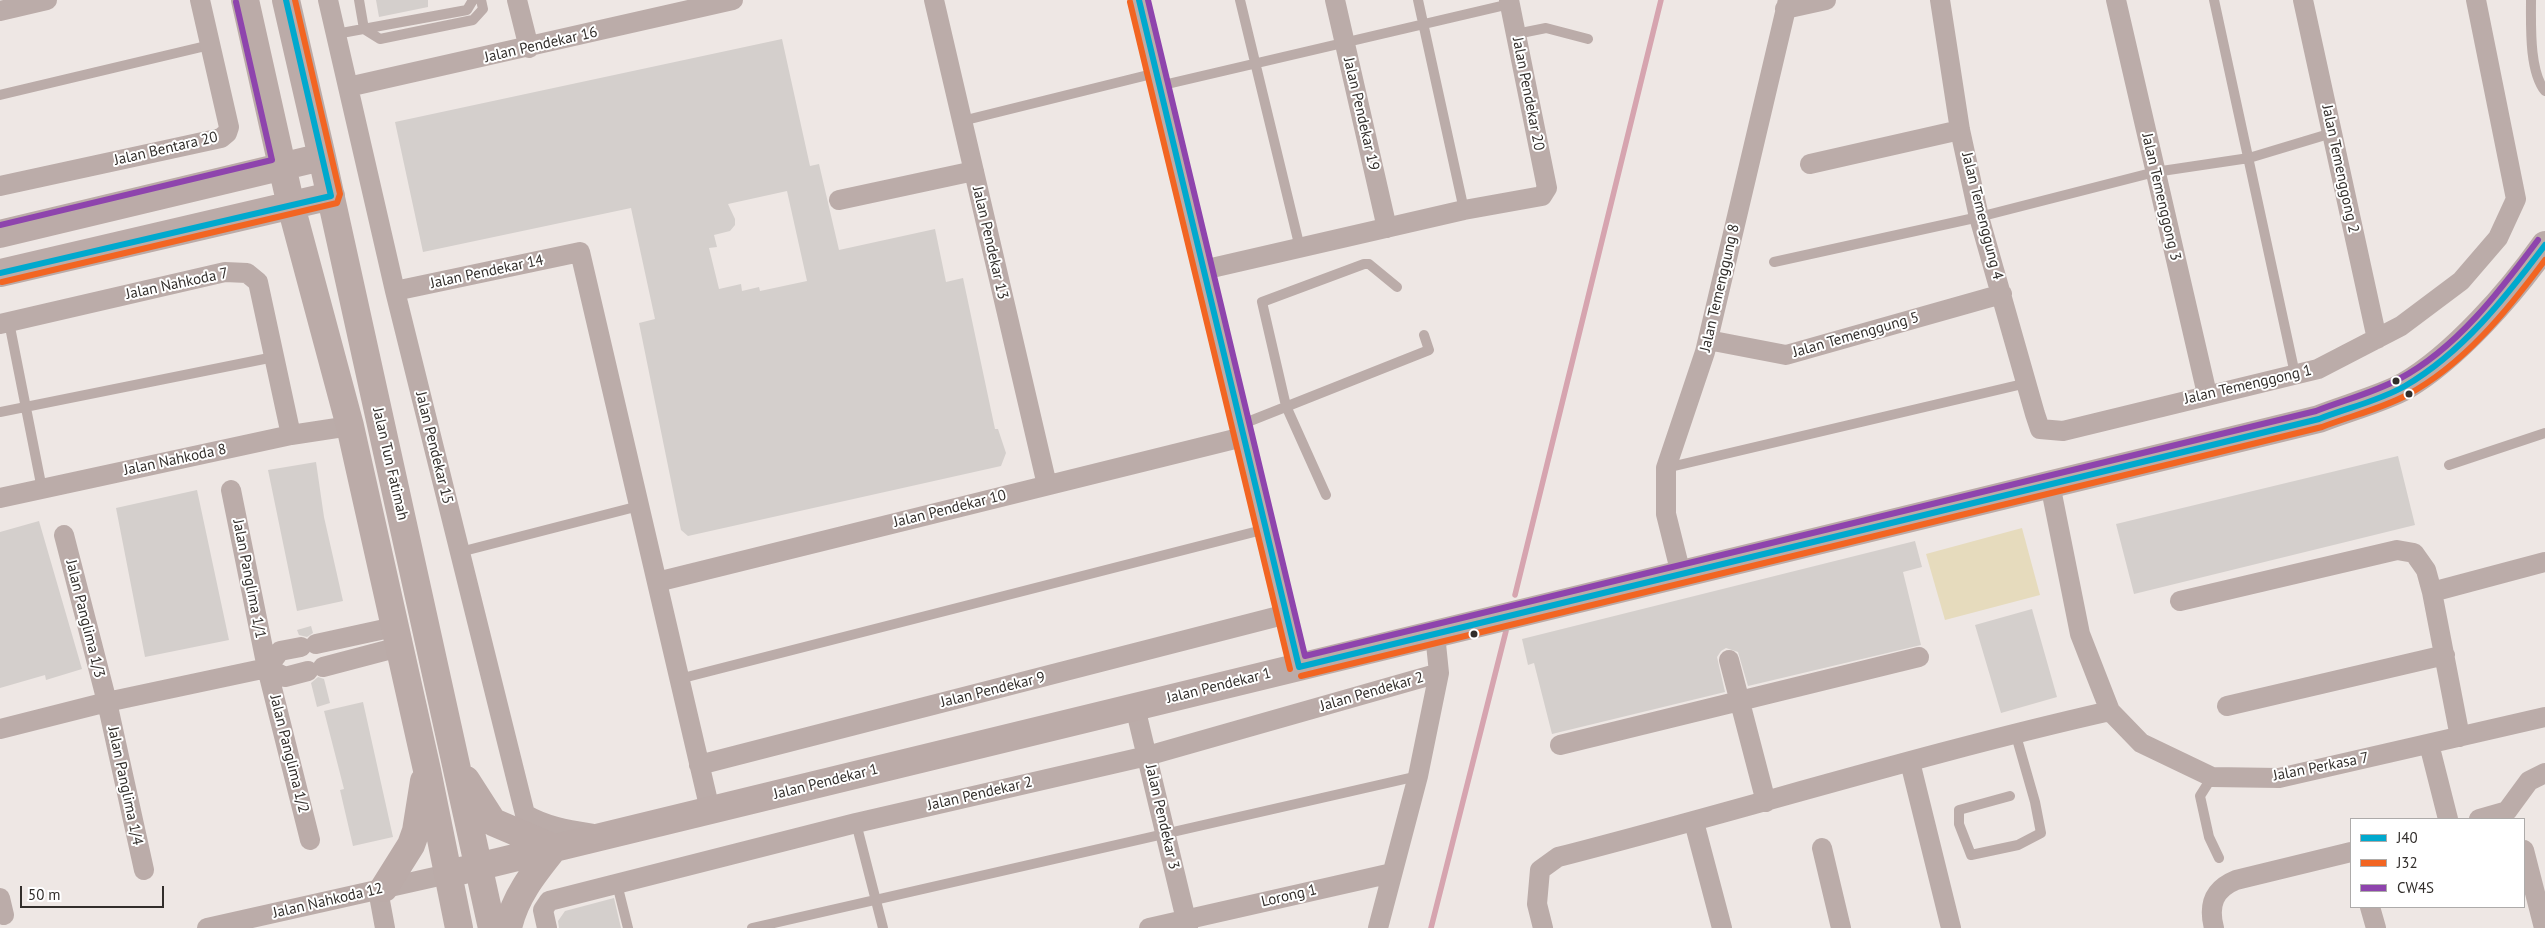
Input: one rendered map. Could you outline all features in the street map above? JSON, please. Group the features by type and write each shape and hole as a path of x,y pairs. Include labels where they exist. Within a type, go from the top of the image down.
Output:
{"main road":[{"name":"Jalan Tun Fatimah","path":"245,0 291,206 350,426 427,770 459,928"},
{"name":"Jalan Tun Fatimah","path":"286,0 492,928"},
{"path":"0,234 322,156"},
{"path":"0,272 331,196"},
{"name":"Jalan Pendekar 1","path":"448,874 2319,419 2405,386 2440,359 2481,322 2542,257"},
{"path":"397,637 410,643 416,629 399,558 408,543"},
{"path":"456,762 493,822 554,848 528,881 512,911 508,928"},
{"path":"381,889 411,845 427,770"}],"street":[{"path":"0,11 47,0"},
{"name":"Jalan Bentara 20","path":"0,186 221,138 227,133 229,126 200,0"},
{"name":"Jalan Pendekar 15","path":"328,0 395,291 525,814 539,822 563,829 604,836"},
{"path":"518,0 528,48"},
{"name":"Jalan Pendekar 16","path":"348,87 528,48 733,0"},
{"name":"Jalan Pendekar 13","path":"934,0 1046,485"},
{"path":"1139,0 1299,667"},
{"name":"Jalan Pendekar 19","path":"1335,0 1387,228"},
{"path":"1787,5 1826,0"},
{"name":"Jalan Temenggung 4","path":"1940,0 1960,130 1980,217 2040,429"},
{"name":"Jalan Temenggong 3","path":"2116,0 2207,394"},
{"name":"Jalan Temenggong 2","path":"2303,0 2377,339"},
{"name":"Jalan Temenggong 1","path":"2040,429 2063,431 2207,394 2318,369 2401,326 2461,281 2498,238 2516,199 2476,0"},
{"name":"Jalan Pendekar 20","path":"1464,210 1542,196 1547,188 1509,2"},
{"name":"Jalan Temenggung 8","path":"1681,574 1666,514 1666,468 1708,340 1787,5"},
{"path":"1810,164 1960,130"},
{"path":"839,200 974,171"},
{"path":"1203,270 1464,210"},
{"name":"Jalan Pendekar 14","path":"395,291 580,252 639,506"},
{"name":"Jalan Nahkoda 7","path":"5,323 225,272 247,273 258,282 291,435"},
{"name":"Jalan Temenggung 5","path":"1708,340 1786,355 2002,294"},
{"name":"Jalan Nahkoda 8","path":"0,498 291,435 350,426"},
{"name":"Jalan Pendekar 10","path":"657,582 1046,485 1241,431"},
{"name":"Jalan Perkasa 7","path":"2050,484 2080,634 2110,711 2141,743 2212,778 2279,778 2545,717"},
{"name":"Jalan Panglima 1/1","path":"231,490 267,668"},
{"path":"639,506 710,810"},
{"name":"Jalan Panglima 1/3","path":"64,535 107,702"},
{"path":"2180,601 2397,550 2414,553 2426,570 2432,592 2460,737"},
{"path":"2432,592 2545,562"},
{"name":"Jalan Pendekar 9","path":"700,765 1286,614"},
{"path":"1378,928 1418,776 1439,673 1435,634"},
{"path":"267,668 280,651 309,645 397,637"},
{"path":"0,729 107,702 267,668 285,677 315,669 397,637"},
{"path":"2227,706 2445,655"},
{"path":"1560,745 1919,657"},
{"path":"1729,660 1766,802"},
{"name":"Jalan Panglima 1/2","path":"267,668 310,840"},
{"name":"Jalan Pendekar 2","path":"547,928 543,910 545,904 549,901 856,823 1147,756 1439,673"},
{"name":"Jalan Panglima 1/4","path":"107,702 144,870"},
{"name":"Jalan Pendekar 3","path":"1135,707 1187,923"},
{"path":"1543,928 1537,904 1540,870 1558,857 1694,822 2015,732 2110,711"},
{"path":"2429,744 2448,818"},
{"path":"1910,762 1952,928"},
{"path":"2482,818 2507,811 2514,812 2529,781 2545,773"},
{"path":"1694,822 1722,928"},
{"path":"1822,848 1841,928"},
{"path":"2214,928 2211,916 2212,899 2224,885 2350,852"},
{"path":"2525,854 2544,928"},
{"name":"Lorong 1","path":"1149,928 1187,923 1392,873"},
{"name":"Jalan Nahkoda 12","path":"207,928 448,874"},
{"path":"381,889 385,928"},
{"path":"2370,908 2376,928"}],"lane":[{"path":"359,0 364,29 380,39 472,20 483,9 481,0"},
{"path":"336,34 467,10 473,0"},
{"path":"1240,0 1300,248"},
{"path":"1418,0 1464,210"},
{"path":"2214,0 2295,374"},
{"path":"2531,0 2531,37 2538,83 2545,91"},
{"path":"962,122 1158,80 1254,64 1345,44 1509,2"},
{"path":"1516,34 1546,28 1588,39"},
{"path":"0,94 210,45"},
{"path":"1774,262 1980,217 2156,172 2249,158 2332,133"},
{"path":"1326,495 1286,406 1262,304 1263,300 1369,264 1397,287"},
{"path":"5,323 27,406 42,489"},
{"path":"1241,431 1286,406 1429,350 1424,335"},
{"path":"0,412 274,357"},
{"path":"1666,468 2027,383"},
{"path":"2449,465 2545,433"},
{"path":"460,552 639,506"},
{"path":"680,679 1266,529"},
{"path":"2010,796 1959,810 1959,824 1971,855 2018,846 2040,833 2035,802 2015,732"},
{"path":"752,928 1165,832 1418,776"},
{"path":"2212,778 2200,796 2208,837 2219,858"},
{"path":"856,823 883,928"},
{"path":"617,884 628,928"}],"shaded area":[{"path":"2022,528 2040,595 1945,620 1926,554"}],"building":[{"path":"376,0 428,0 428,7 379,17"},
{"path":"782,39 810,166 819,164 839,250 935,229 946,282 963,278 995,429 998,429 1006,453 1001,466 688,536 681,530 639,323 655,319 631,208 423,252 395,122","holes":["787,191 807,281 760,291 759,287 742,291 741,284 719,289 709,248 717,247 714,235 730,231 735,225 735,219 728,204"]},
{"path":"2398,456 2415,525 2134,594 2116,524"},
{"path":"316,462 324,517 343,601 297,611 268,470"},
{"path":"197,490 229,640 145,657 116,508"},
{"path":"39,521 82,669 46,680 45,675 0,688 0,532"},
{"path":"1915,541 1922,567 1903,572 1921,645 1748,686 1738,652 1726,648 1717,657 1725,692 1552,734 1534,663 1528,665 1522,639"},
{"path":"2032,609 2057,697 2001,713 1975,625"},
{"path":"311,626 313,633 307,637 299,635 297,630"},
{"path":"318,677 324,679 330,703 317,707 311,683"},
{"path":"363,702 393,837 353,846 340,790 344,789 324,711"},
{"path":"614,898 621,928 559,928 558,921 565,911"}],"waterway":[{"path":"1515,595 1661,0"},
{"path":"1431,928 1506,631"}],"transit line":[{"name":"J40","path":"0,273 331,196 286,0"},
{"name":"J32","path":"2,282 337,203 340,194 295,0"},
{"name":"J40","path":"1139,0 1299,667"},
{"name":"CW4S","path":"1148,0 1305,656 2316,411 2389,384 2420,367 2476,317 2538,240"},
{"name":"CW4S","path":"0,225 272,160 236,2"},
{"name":"J32","path":"1130,2 1290,669"},
{"name":"J40","path":"1299,667 2319,419 2385,396 2426,373 2482,323 2545,245"},
{"name":"J32","path":"1301,676 2322,427 2397,400 2427,383 2466,352 2483,335 2516,298 2545,260"}]}
